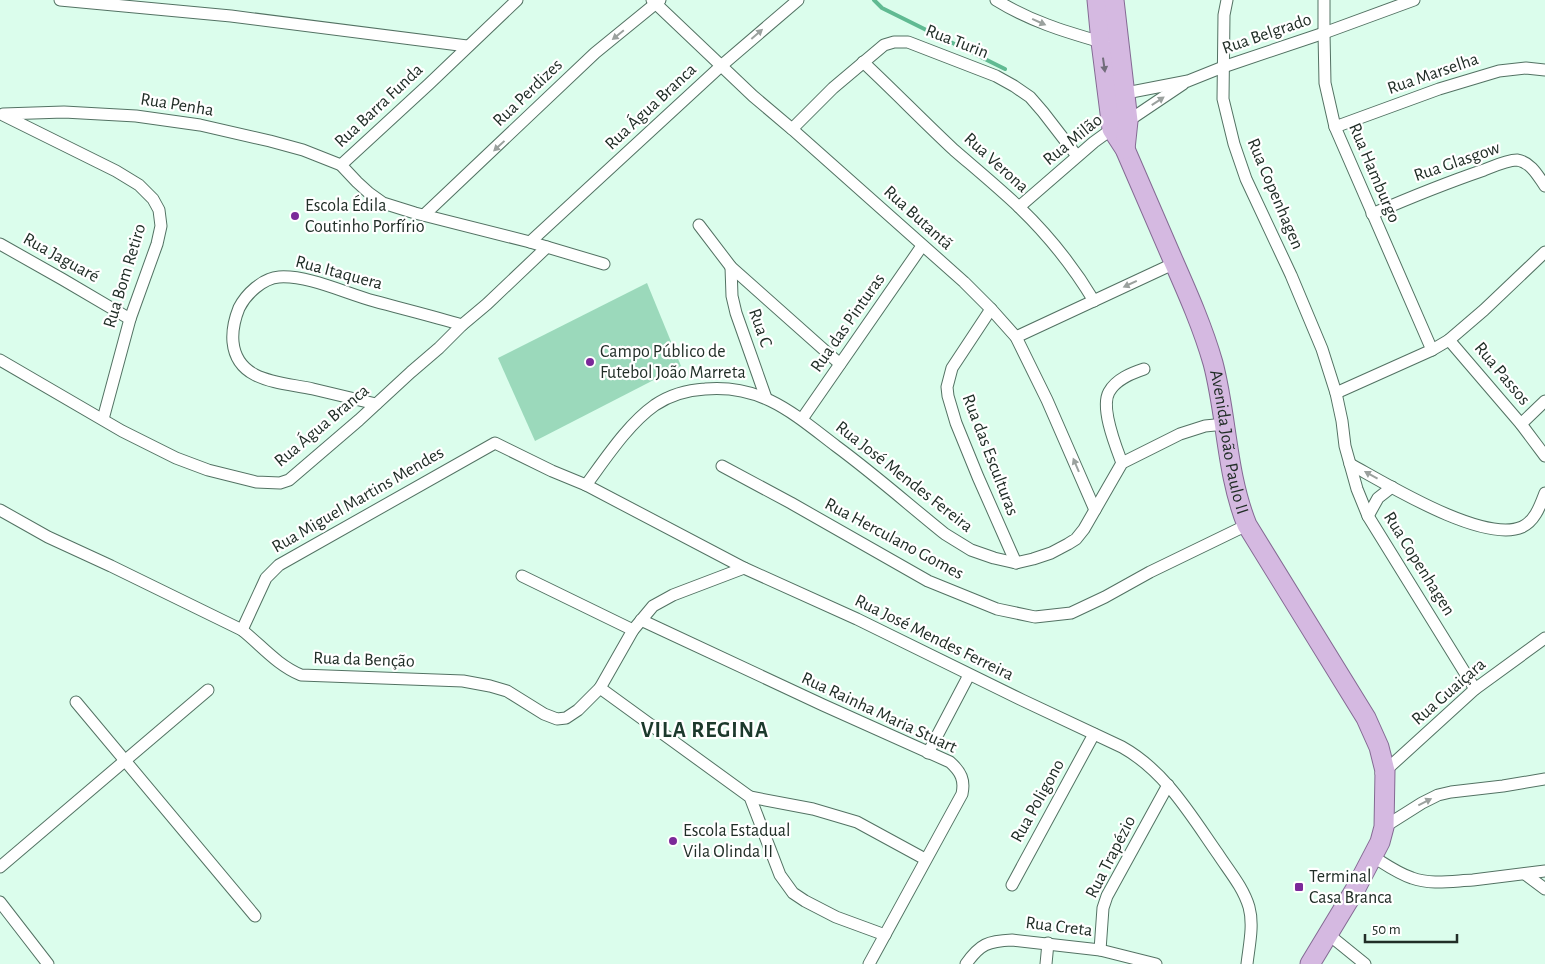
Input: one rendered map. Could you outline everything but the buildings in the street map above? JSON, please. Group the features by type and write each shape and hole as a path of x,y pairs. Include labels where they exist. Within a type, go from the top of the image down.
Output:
{"main road":[{"name":"Avenida João Paulo II","path":"1097,0 1110,41 1120,125 1125,149 1189,295 1213,363 1236,494 1247,526 1366,718 1381,773 1384,827 1380,842 1356,888 1310,964"},
{"name":"Avenida João Paulo II","path":"1110,41 1114,0"},
{"name":"Avenida João Paulo II","path":"1372,856 1381,773"}],"street":[{"path":"60,0 231,16 467,46"},
{"name":"Rua Barra Funda","path":"517,0 341,165 356,182 382,203 530,242 604,264"},
{"name":"Rua Água Branca","path":"530,242 720,66 798,0"},
{"path":"996,0 1012,10 1052,28 1110,41"},
{"name":"Rua Copenhagen","path":"1227,0 1224,15 1223,99 1234,144 1246,179 1287,266 1319,341 1336,393 1345,446 1357,489 1368,516 1475,689"},
{"name":"Rua Hamburgo","path":"1324,0 1325,84 1335,127 1432,350"},
{"name":"Rua Belgrado","path":"1120,125 1188,81 1223,66 1324,33 1414,0"},
{"name":"Rua Butantã","path":"656,1 720,66 964,282 1016,337 1047,400 1095,510"},
{"name":"Rua Perdizes","path":"424,215 595,53 656,1"},
{"name":"Rua Turin","path":"792,129 833,88 884,46 894,42 908,42 996,76 1014,86 1030,97 1077,156"},
{"name":"Rua Verona","path":"863,62 926,124 1019,207 1061,252 1094,300"},
{"name":"Rua Marselha","path":"1335,127 1439,89 1499,71 1526,68 1545,70"},
{"name":"Rua Belgrado","path":"1116,95 1188,81"},
{"name":"Rua Penha","path":"1,114 105,113 200,125 279,143 341,165"},
{"name":"Rua Bom Retiro","path":"1,114 116,171 139,185 153,199 159,210 161,226 157,244 130,319 103,419"},
{"name":"Rua Milão","path":"1019,207 1077,156 1120,125"},
{"name":"Rua Glasgow","path":"1372,214 1438,185 1517,160 1525,162 1533,168 1545,186"},
{"path":"699,225 731,268 840,364"},
{"name":"Rua Jaguaré","path":"0,244 130,319"},
{"name":"Rua das Pinturas","path":"802,419 922,246"},
{"name":"Rua Água Branca","path":"0,360 122,431 176,458 208,470 256,482 280,483 288,480 376,404 548,247"},
{"path":"1336,393 1432,350 1449,340 1484,310 1545,252"},
{"path":"1016,337 1175,263"},
{"name":"Rua C","path":"731,268 732,296 736,313 766,398"},
{"name":"Rua Itaquera","path":"376,404 259,377 246,369 238,361 233,348 232,335 239,308 254,289 265,280 277,277 304,279 374,301 462,325"},
{"name":"Rua das Esculturas","path":"991,309 952,368 947,387 956,423 1016,562"},
{"name":"Rua Passos","path":"1449,340 1521,424 1545,456"},
{"path":"1144,369 1125,377 1108,394 1107,409 1110,426 1122,463 1180,434 1205,426 1225,424"},
{"name":"Rua José Mendes Fereira","path":"586,485 641,416 656,404 696,389 721,388 745,390 766,398 802,419 863,466 945,534 971,550 994,558 1016,562 1034,559 1050,553 1076,539 1084,529 1122,463"},
{"path":"1521,424 1545,402"},
{"name":"Rua José Mendes Ferreira","path":"495,443 560,475 586,485 744,568 857,619 1137,755 1153,769 1183,803 1245,896 1251,920 1247,964"},
{"name":"Rua Miguel Martins Mendes","path":"242,630 266,578 280,565 495,443"},
{"path":"1350,464 1442,512 1468,522 1492,528 1508,530 1520,527 1534,518 1545,493"},
{"name":"Rua Herculano Gomes","path":"722,466 928,581 997,609 1035,617 1071,613 1106,597 1150,572 1247,526"},
{"path":"1368,516 1378,498 1392,487"},
{"name":"Rua da Benção","path":"0,510 48,537 242,630 279,664 300,675 463,681 507,691 544,714 557,719 566,718 578,710 600,688"},
{"path":"744,568 673,595 653,606 633,630 600,688 750,797 813,809 857,822 925,859"},
{"path":"522,576 633,630"},
{"name":"Rua Rainha Maria Stuart","path":"641,620 950,762 960,773 964,786 962,794 869,964"},
{"name":"Rua Guaiçara","path":"1381,773 1475,689 1545,638"},
{"path":"928,753 969,675"},
{"path":"0,867 208,690"},
{"path":"76,702 255,916"},
{"name":"Rua Poligono","path":"1012,885 1094,734"},
{"path":"1384,827 1438,795 1545,779"},
{"name":"Rua Trapézio","path":"1100,950 1103,908 1107,896 1168,785"},
{"path":"750,797 780,875 794,893 836,917 884,935"},
{"path":"1372,856 1398,872 1425,882 1438,883 1545,871"},
{"path":"1525,874 1545,889"},
{"path":"0,902 48,964"},
{"path":"1328,934 1365,964"},
{"name":"Rua Creta","path":"966,964 981,946 993,942 1012,940 1100,950 1137,961 1156,964"},
{"path":"1046,964 1048,943"}],"green space":[{"name":"Campo Público de Futebol João Marreta","path":"647,283 681,366 535,441 498,358"}],"waterway":[{"path":"874,0 882,8 1005,69"}],"place":[{"name":"Escola Édila Coutinho Porfírio","path":"295,216"},
{"name":"Campo Público de Futebol João Marreta","path":"590,362"},
{"name":"Escola Estadual Vila Olinda II","path":"673,841"},
{"name":"Terminal Casa Branca","path":"1299,887"}],"district":[{"name":"VILA REGINA","path":"705,730"}]}
